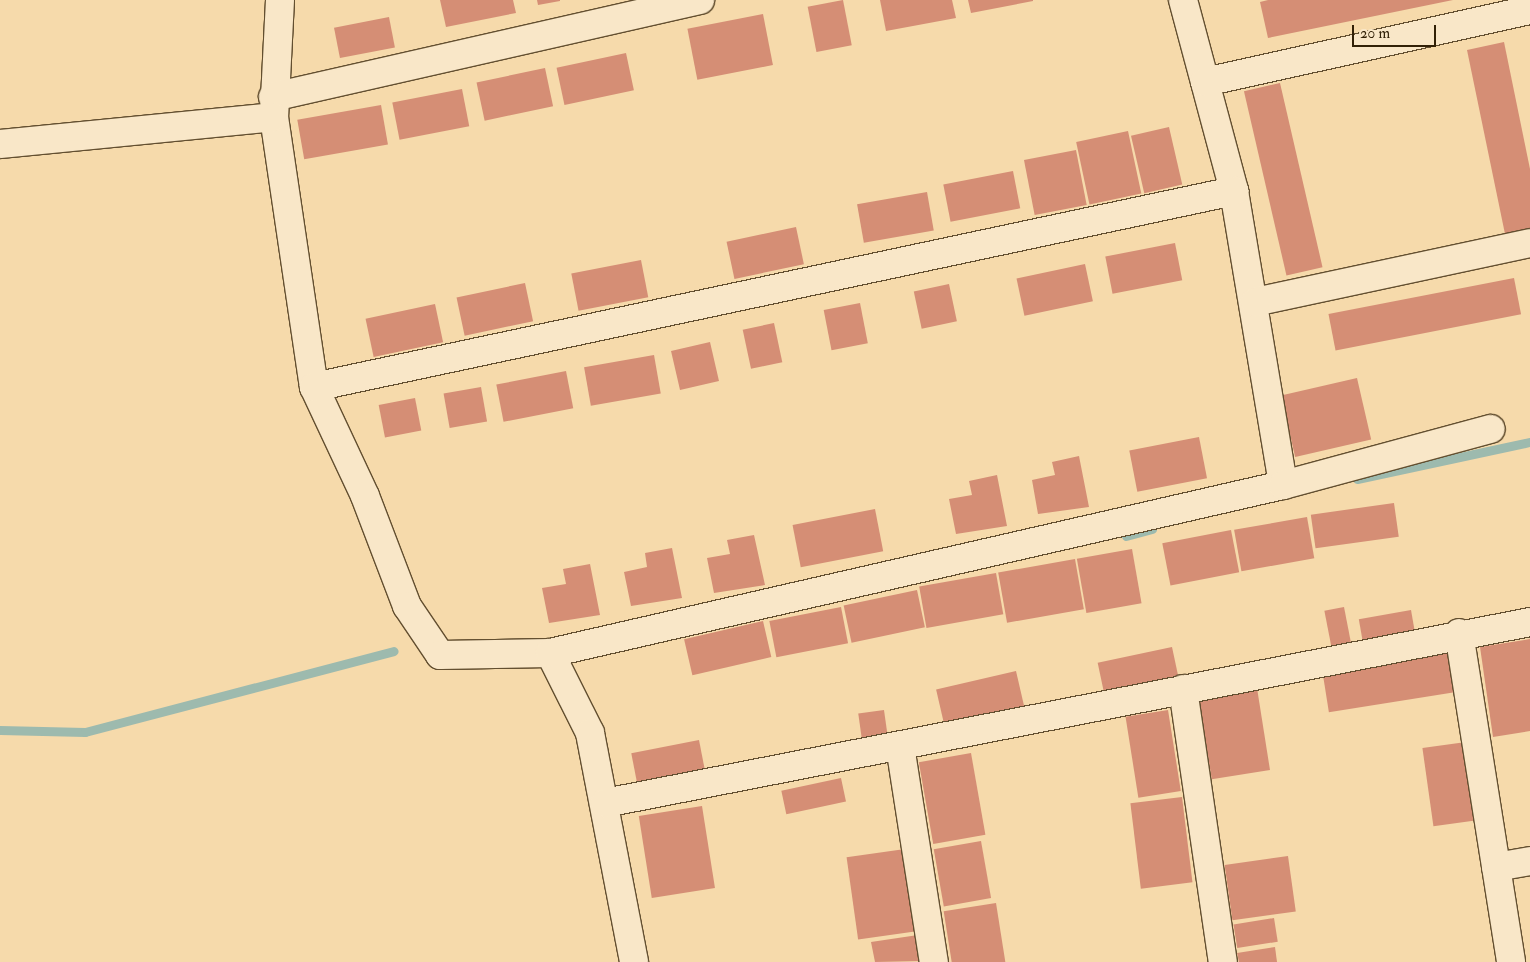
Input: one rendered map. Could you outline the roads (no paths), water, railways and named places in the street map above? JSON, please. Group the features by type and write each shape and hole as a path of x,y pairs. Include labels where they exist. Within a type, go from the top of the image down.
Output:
{"street":[{"path":"280,0 274,107 314,388 365,496 407,606 440,655 550,653 1283,485 1491,429"},
{"path":"0,144 274,107 700,0"},
{"path":"1183,0 1234,191 1255,302 1283,485"},
{"path":"1205,82 1530,10"},
{"path":"314,388 1234,191"},
{"path":"1255,302 1530,244"},
{"path":"605,803 900,746 1459,633 1530,622"},
{"path":"1459,633 1511,962"},
{"path":"550,653 590,732 634,962"},
{"path":"1183,689 1223,962"},
{"path":"900,746 934,962"},
{"path":"1496,867 1530,861"}],"waterway":[{"path":"1357,479 1530,442"},
{"path":"1126,536 1152,529"},
{"path":"0,730 85,732 394,651"}]}
